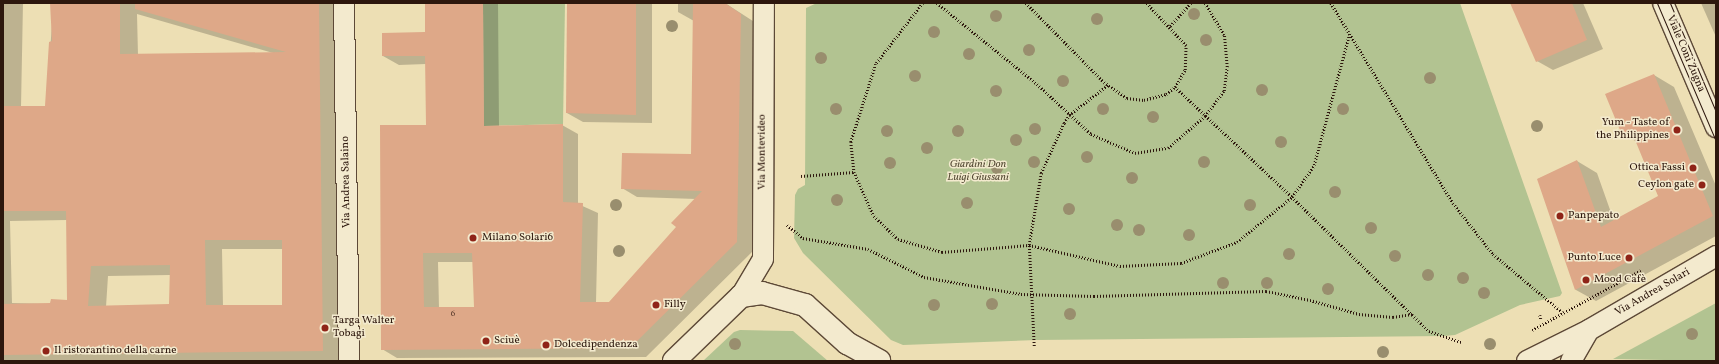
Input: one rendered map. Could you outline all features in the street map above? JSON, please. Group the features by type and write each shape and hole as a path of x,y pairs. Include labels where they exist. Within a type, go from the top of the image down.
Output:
{"street":[{"name":"Via Andrea Salaino","path":"344,3 349,361"},
{"name":"Via Montevideo","path":"741,296 763,259 764,3"},
{"name":"Viale Coni Zugna","path":"1663,3 1716,127"},
{"name":"Via Andrea Solari","path":"1527,361 1589,330 1716,256"},
{"path":"674,361 741,296 762,293 805,304 848,352 879,361"},
{"name":"Via Andrea Solari","path":"1571,361 1589,330"}],"path":[{"path":"923,3 876,64 851,142 854,172 874,216 898,239 942,252 1029,245 1120,266 1181,263 1237,242 1292,197 1314,165 1350,32"},
{"path":"937,3 1037,84 1068,115 1091,134 1135,152 1168,148 1205,116 1224,91 1227,67 1224,35 1205,3"},
{"path":"1026,3 1108,85 1127,98 1144,100 1166,94 1174,87 1185,70 1186,46 1170,26 1146,3"},
{"path":"1170,26 1191,3"},
{"path":"1332,3 1453,203 1493,254 1562,312"},
{"path":"1034,346 1029,245 1041,173 1068,115 1108,85"},
{"path":"1174,87 1292,197 1429,331 1461,342"},
{"path":"801,176 854,172"},
{"path":"787,224 803,238 868,249 924,277 958,284 1031,294 1094,296 1266,291 1310,300 1359,314 1393,317 1413,314"},
{"path":"1566,310 1648,267"}],"green space":[{"path":"483,3 565,3 563,124 484,126"},
{"name":"Giardini Don Luigi Giussani","path":"817,3 1460,3 1562,293 1560,296 1520,305 1455,335 1444,336 1036,340 903,345 891,340 803,253 794,238 795,195 798,189 805,185 806,8"},
{"path":"1716,303 1716,361 1613,359"},
{"path":"740,330 793,331 828,361 703,361 734,332"}],"building":[{"path":"50,3 120,3 120,54 286,52 135,9 135,3 319,3 323,351 3,355 3,304 50,303 51,299 67,300 66,211 3,211 3,106 45,106 49,42 52,41","holes":["205,240 282,240 282,305 206,305","170,265 169,304 88,306 91,266"]},
{"path":"425,3 483,3 484,126 563,124 563,202 583,203 580,302 609,302 676,227 671,223 702,191 621,189 622,153 691,154 693,3 725,3 741,14 737,242 630,348 381,350 380,125 426,125 425,56 382,56 382,33 425,32","holes":["423,253 472,253 474,307 424,307"]},
{"path":"567,3 636,3 636,115 566,113"},
{"path":"1510,3 1572,3 1587,40 1536,62"},
{"path":"1654,74 1713,216 1575,290 1537,179 1577,160 1601,227 1658,196 1631,130 1622,135 1605,94"}],"tram line":[{"path":"1657,3 1716,141"},
{"path":"1670,3 1716,112"}],"place":[{"name":"Yum - Taste of the Philippines","path":"1677,130"},
{"name":"Ottica Fassi","path":"1693,168"},
{"name":"Ceylon gate","path":"1702,185"},
{"name":"Panpepato","path":"1560,216"},
{"name":"Milano Solari6","path":"473,238"},
{"name":"Punto Luce","path":"1629,258"},
{"name":"Mood Cafè","path":"1586,280"},
{"name":"Filly","path":"656,305"},
{"name":"Targa Walter Tobagi","path":"325,328"},
{"name":"Sciuè","path":"486,341"},
{"name":"Dolcedipendenza","path":"546,345"},
{"name":"Il ristorantino della carne","path":"46,351"}]}
